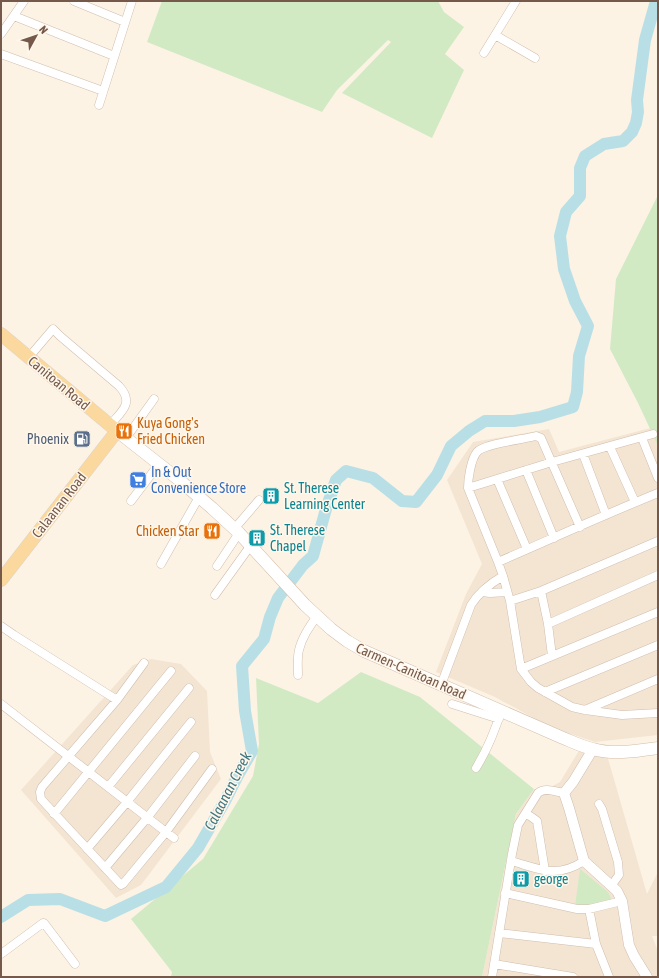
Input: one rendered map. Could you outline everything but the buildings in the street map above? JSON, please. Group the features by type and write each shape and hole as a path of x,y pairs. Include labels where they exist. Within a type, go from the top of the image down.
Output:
{"main road":[{"name":"Canitoan Road","path":"1,334 117,432"},
{"name":"Carmen-Canitoan Road","path":"117,432 199,497 237,530 317,616 347,641 364,651 441,685 500,715 593,749 628,752 658,748"},
{"name":"Calaanan Road","path":"1,580 117,432"}],"street":[{"path":"1,34 24,1"},
{"path":"74,1 90,4 125,22"},
{"path":"99,105 132,1"},
{"path":"484,53 516,1"},
{"path":"14,16 114,56"},
{"path":"495,35 536,58"},
{"path":"1,54 103,91"},
{"path":"29,358 53,329 119,386 126,394 126,406 123,410 117,432"},
{"path":"117,432 154,399"},
{"path":"468,488 552,462 652,434"},
{"path":"580,527 543,441 539,437 536,436 487,446 476,453 468,477 468,488 503,576 510,601 521,669 531,682 538,688 572,707 622,716 658,713"},
{"path":"642,438 658,478"},
{"path":"610,447 635,502"},
{"path":"583,454 606,515"},
{"path":"131,502 158,464"},
{"path":"526,470 554,538"},
{"path":"497,479 527,549"},
{"path":"498,562 658,493"},
{"path":"161,564 199,497"},
{"path":"217,566 237,530 259,500"},
{"path":"510,601 541,591 658,541"},
{"path":"215,595 251,545"},
{"path":"548,624 658,575"},
{"path":"441,685 471,605 475,598 487,586 503,576"},
{"path":"541,591 548,624 552,656"},
{"path":"482,592 507,592"},
{"path":"521,669 658,612"},
{"path":"298,675 299,649 305,635 317,616"},
{"path":"1,626 117,700"},
{"path":"545,692 658,644"},
{"path":"144,664 117,700 42,787 40,792 41,799 119,884 122,885 166,832 212,769"},
{"path":"54,814 171,671"},
{"path":"585,710 658,679"},
{"path":"108,787 189,688"},
{"path":"1,704 174,838"},
{"path":"452,704 500,715 484,756 476,768"},
{"path":"87,849 192,722"},
{"path":"564,793 573,782 593,749"},
{"path":"105,868 147,818 195,756"},
{"path":"492,977 505,893 518,824 541,790 564,793"},
{"path":"564,793 584,861 617,891 622,901 629,945 647,977"},
{"path":"599,804 615,847 618,862 619,875 611,886"},
{"path":"525,814 537,822 545,871"},
{"path":"511,861 545,871 559,872 569,869 584,861"},
{"path":"505,893 577,909 589,909 622,901"},
{"path":"589,909 596,944 609,977"},
{"path":"1,954 41,923 44,923 75,964"},
{"path":"499,933 596,944"},
{"path":"494,964 574,977"}],"shaded area":[{"path":"658,426 658,735 595,742 550,727 495,697 436,672 466,594 482,564 447,480 473,442 549,429 559,452"},
{"path":"151,659 181,664 207,691 210,752 221,779 141,885 116,898 21,790 133,665"},
{"path":"580,749 607,755 647,894 658,872 658,936 652,936 658,951 658,977 482,977 516,814 534,789 549,788 560,782"}],"green space":[{"path":"162,1 438,1 444,12 464,27 445,54 464,70 432,138 342,93 391,42 388,40 337,90 322,112 147,42"},
{"path":"658,195 658,446 610,349 616,279"},
{"path":"361,672 420,697 534,789 516,814 482,977 171,977 172,972 131,919 203,859 253,776 259,744 256,678 318,703"},
{"path":"580,869 608,892 612,900 584,906 575,906"}],"waterway":[{"name":"Calaanan Creek","path":"1,917 28,900 60,899 105,916 166,887 198,848 252,751 245,711 242,666 264,639 270,617 278,598 303,565 313,556 336,480 346,471 373,478 402,501 416,502 437,475 451,446 469,431 485,421 514,421 540,417 573,407 577,392 579,356 588,326 575,301 564,269 560,236 566,212 580,196 580,168 585,156 604,144 623,141 632,132 636,123 638,112 637,100 645,40 656,1"}],"place":[{"name":"Kuya Gong's Fried Chicken","path":"124,431"},
{"name":"Phoenix","path":"82,439"},
{"name":"In & Out Convenience Store","path":"138,480"},
{"name":"St. Therese Learning Center","path":"271,496"},
{"name":"Chicken Star","path":"212,531"},
{"name":"St. Therese Chapel","path":"257,538"},
{"name":"george","path":"521,879"}]}
